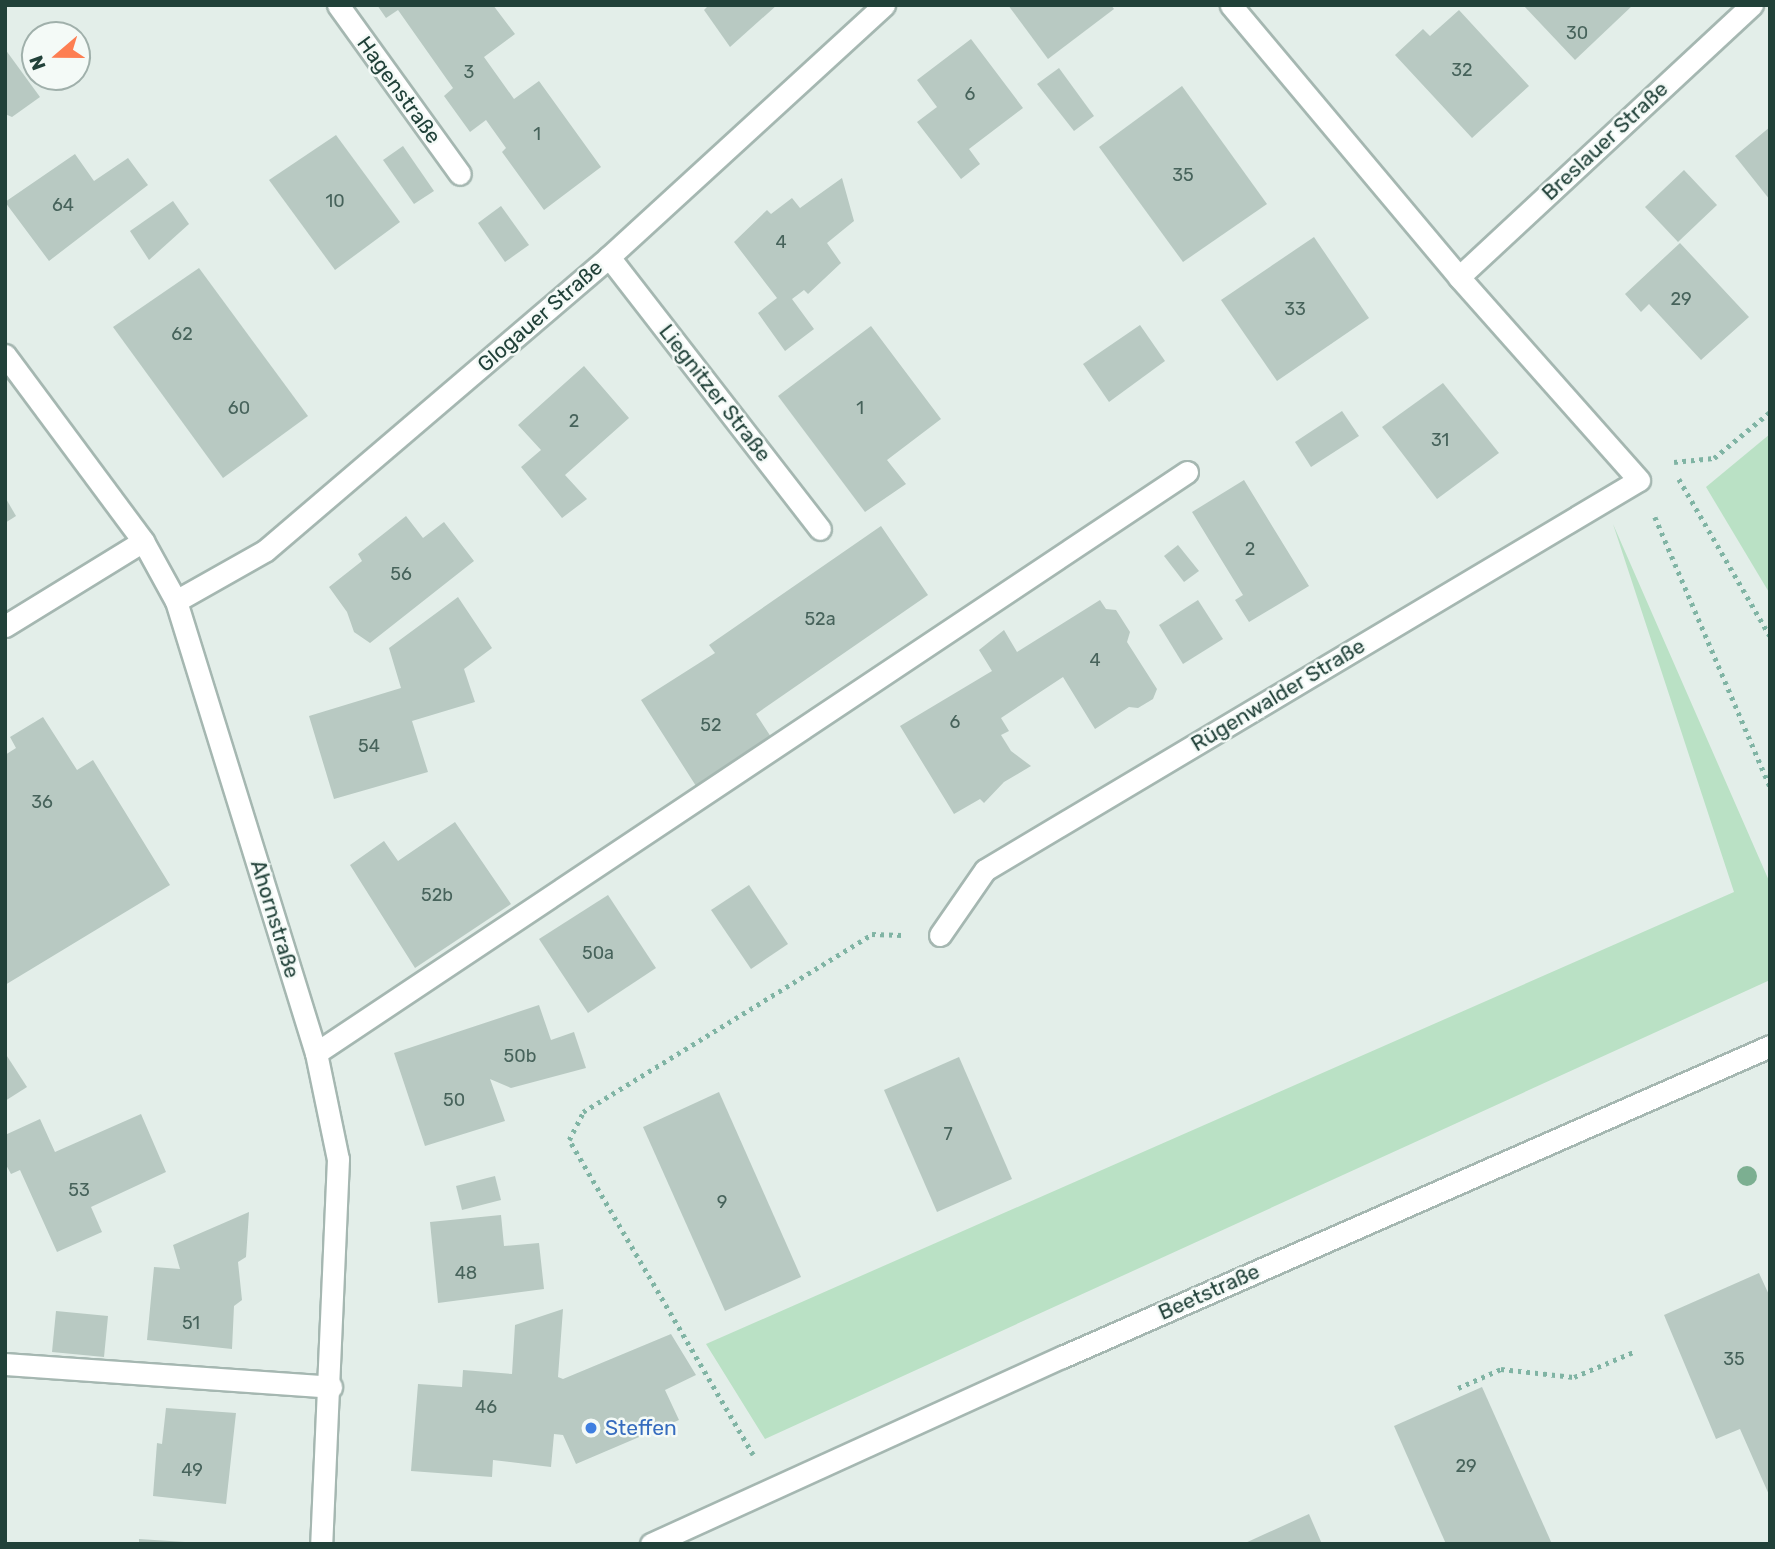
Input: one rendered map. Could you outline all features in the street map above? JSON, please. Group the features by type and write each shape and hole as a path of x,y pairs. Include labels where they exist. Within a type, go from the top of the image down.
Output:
{"street":[{"name":"Hagenstraße","path":"338,5 460,174"},
{"name":"Glogauer Straße","path":"176,601 266,550 609,257 884,5"},
{"path":"1231,5 1459,277 1639,480"},
{"name":"Breslauer Straße","path":"1459,277 1752,5"},
{"name":"Liegnitzer Straße","path":"609,257 820,530"},
{"name":"Ahornstraße","path":"5,355 143,541 176,601 316,1053 338,1160 331,1387 321,1544"},
{"path":"316,1053 1187,472"},
{"name":"Rügenwalder Straße","path":"940,935 985,870 1639,480"},
{"path":"5,626 143,541"},
{"name":"Beetstraße","path":"651,1544 1062,1357 1770,1046"},
{"path":"5,1364 331,1387"}],"path":[{"path":"1770,412 1714,458 1670,462 1770,636"},
{"path":"1639,480 1770,787"},
{"path":"773,1489 569,1140 583,1112 872,934 940,935"},
{"path":"1458,1388 1502,1369 1574,1377 1636,1351"}],"green space":[{"path":"1770,434 1770,594 1706,487"},
{"path":"1613,524 1770,883 1770,980 765,1439 706,1344 1734,892"}],"building":[{"path":"377,5 493,5 515,34 484,57 514,99 539,81 601,167 544,210 502,152 506,148 486,120 470,132 444,96 453,88 398,10 386,18"},
{"path":"709,5 777,5 730,47 704,10"},
{"path":"1008,5 1111,5 1114,9 1048,59"},
{"path":"1523,5 1633,5 1575,60"},
{"path":"1459,10 1529,86 1472,138 1395,55 1423,29 1430,36"},
{"path":"971,39 1023,108 969,149 980,164 961,179 917,122 937,107 917,80"},
{"path":"5,49 21,71 21,91 36,91 40,97 12,117 5,114"},
{"path":"1059,68 1094,116 1074,131 1037,84"},
{"path":"1182,86 1267,204 1183,262 1099,147"},
{"path":"1770,127 1770,200 1735,156"},
{"path":"336,135 400,222 335,270 269,180"},
{"path":"403,146 434,191 414,204 383,160"},
{"path":"75,154 94,181 128,158 148,185 49,261 5,202"},
{"path":"1684,170 1717,205 1678,242 1645,207"},
{"path":"842,178 854,221 827,243 841,263 808,294 804,290 792,299 814,329 785,351 758,313 777,298 734,242 767,210 771,214 792,198 800,208"},
{"path":"173,201 189,224 149,260 130,231"},
{"path":"501,206 529,245 505,262 478,223"},
{"path":"1314,237 1369,318 1277,381 1221,300"},
{"path":"1680,243 1749,317 1701,360 1649,304 1641,312 1625,294"},
{"path":"199,268 308,416 223,478 113,327"},
{"path":"1140,325 1165,361 1109,402 1083,364"},
{"path":"871,326 941,419 887,460 906,484 865,512 778,396"},
{"path":"584,366 629,418 565,475 587,499 562,518 521,467 541,450 518,425"},
{"path":"1443,383 1499,453 1437,499 1382,427"},
{"path":"1342,411 1359,436 1311,467 1295,442"},
{"path":"1244,480 1309,586 1249,622 1235,600 1243,595 1192,512"},
{"path":"5,497 16,516 5,523"},
{"path":"406,516 423,538 444,522 474,561 370,643 354,632 347,612 329,587 362,561 358,554"},
{"path":"881,526 928,595 756,714 771,737 696,786 641,700 715,653 709,645"},
{"path":"1178,545 1199,571 1184,582 1164,556"},
{"path":"458,597 492,648 464,669 475,702 412,721 428,772 334,799 309,716 401,688 389,648"},
{"path":"1100,600 1106,609 1116,610 1130,632 1127,642 1157,689 1153,699 1138,708 1129,707 1095,729 1063,677 1001,718 1009,731 1001,735 1011,751 1031,766 1004,782 984,803 980,799 954,814 900,726 992,671 979,650 1004,630 1017,652"},
{"path":"1198,600 1223,639 1183,664 1159,625"},
{"path":"43,717 77,770 93,760 170,885 5,985 5,755 16,748 10,737"},
{"path":"455,822 511,904 415,968 350,865 384,841 398,861"},
{"path":"749,885 788,944 751,969 711,910"},
{"path":"608,895 656,968 588,1013 539,939"},
{"path":"539,1005 551,1040 574,1032 586,1068 511,1088 490,1079 505,1121 425,1146 394,1053"},
{"path":"5,1053 27,1087 5,1101"},
{"path":"959,1057 1012,1179 937,1212 884,1090"},
{"path":"719,1092 801,1277 725,1311 643,1127"},
{"path":"141,1114 166,1172 91,1207 102,1232 57,1252 20,1170 11,1174 5,1163 5,1135 40,1119 55,1152"},
{"path":"495,1176 501,1200 462,1210 456,1186"},
{"path":"249,1212 246,1257 238,1262 242,1300 234,1306 232,1349 147,1340 154,1267 180,1269 173,1245"},
{"path":"501,1215 504,1246 539,1243 544,1289 438,1303 430,1222"},
{"path":"1759,1273 1770,1297 1770,1497 1740,1429 1716,1439 1664,1315"},
{"path":"563,1309 558,1377 563,1379 671,1334 696,1375 665,1390 679,1420 576,1464 563,1435 554,1434 551,1467 493,1460 492,1477 411,1471 418,1384 462,1387 463,1370 512,1374 515,1325"},
{"path":"56,1311 108,1316 104,1357 52,1352"},
{"path":"1482,1387 1552,1544 1446,1544 1394,1426"},
{"path":"166,1408 236,1413 226,1504 153,1496 157,1443 162,1444"},
{"path":"1309,1514 1322,1544 1243,1544"},
{"path":"139,1539 185,1542 185,1544 139,1544"}],"place":[{"name":"Steffen","path":"591,1428"}]}
